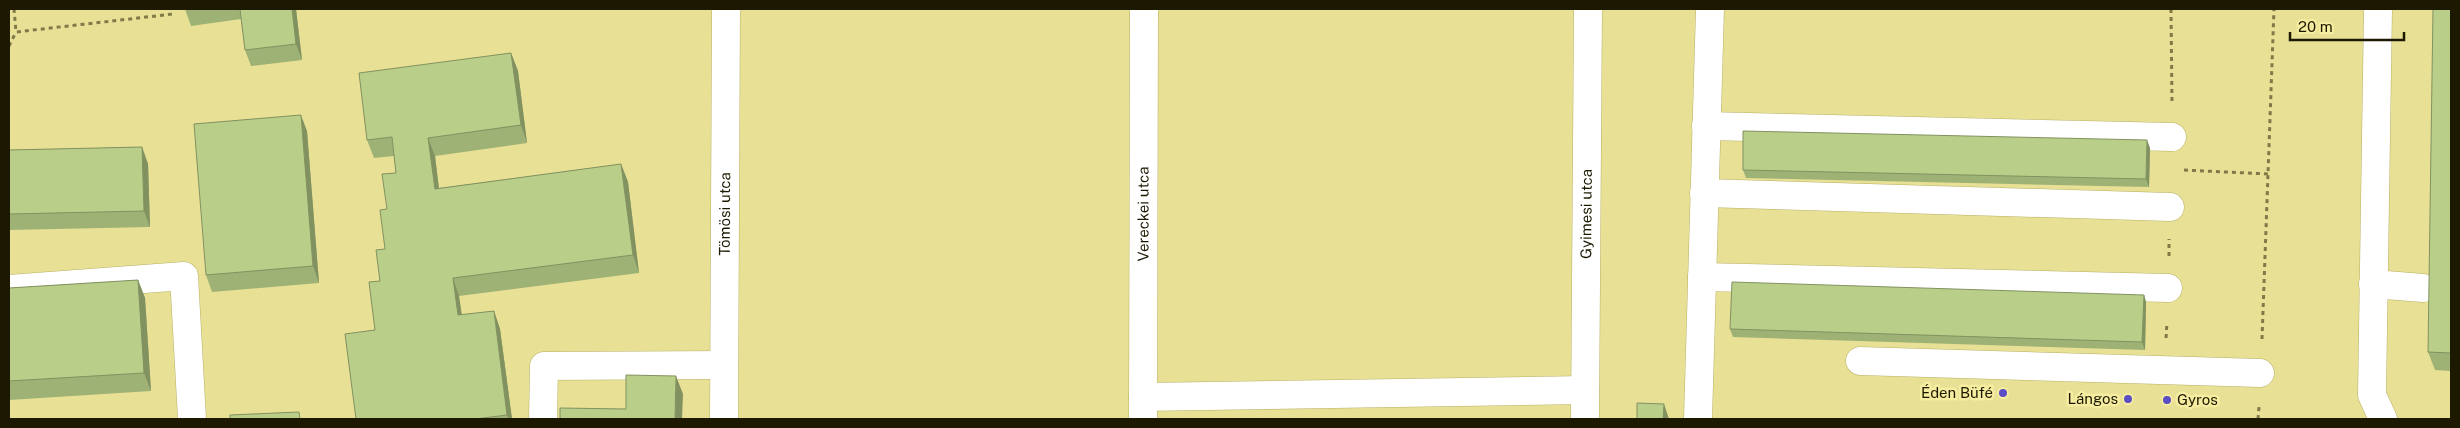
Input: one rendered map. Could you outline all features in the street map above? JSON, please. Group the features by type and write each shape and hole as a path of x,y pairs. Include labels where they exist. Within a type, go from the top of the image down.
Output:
{"street":[{"name":"Tömösi utca","path":"724,419 726,9"},
{"name":"Vereckei utca","path":"1143,408 1144,9"},
{"name":"Gyimesi utca","path":"1585,419 1588,9"},
{"path":"1698,419 1710,9"},
{"path":"2378,9 2372,395 2383,419"},
{"path":"1706,126 2172,137"},
{"path":"1704,193 2170,207"},
{"path":"9,289 184,276 192,419"},
{"path":"1702,277 2168,288"},
{"path":"2373,284 2423,288"},
{"path":"1860,360 2260,373"},
{"path":"543,419 544,366 724,366"},
{"path":"1143,408 1585,390"}],"path":[{"path":"9,46 16,32 14,9"},
{"path":"2258,419 2274,9"},
{"path":"16,32 173,14"},
{"path":"2181,169 2268,174"}],"building":[{"path":"240,9 292,9 296,44 245,50"},
{"path":"2433,9 2451,9 2451,353 2428,352"},
{"path":"511,53 521,125 428,138 435,189 621,164 633,255 453,278 458,315 494,311 507,415 475,419 356,419 345,334 375,330 369,282 380,281 376,250 385,249 380,210 387,209 382,174 396,173 392,137 367,140 359,73"},
{"path":"301,115 313,266 206,275 194,124"},
{"path":"1743,131 2147,140 2146,179 1743,170"},
{"path":"142,147 144,211 9,214 9,150"},
{"path":"138,280 144,373 9,381 9,288"},
{"path":"1732,282 2144,295 2142,342 1730,329"},
{"path":"626,375 676,376 675,419 560,419 560,408 626,409"},
{"path":"1637,403 1664,404 1663,419 1637,419"},
{"path":"299,412 300,419 230,419 230,415"}],"place":[{"name":"Éden Büfé","path":"2003,393"},
{"name":"Lángos","path":"2128,399"},
{"name":"Gyros","path":"2167,400"}]}
